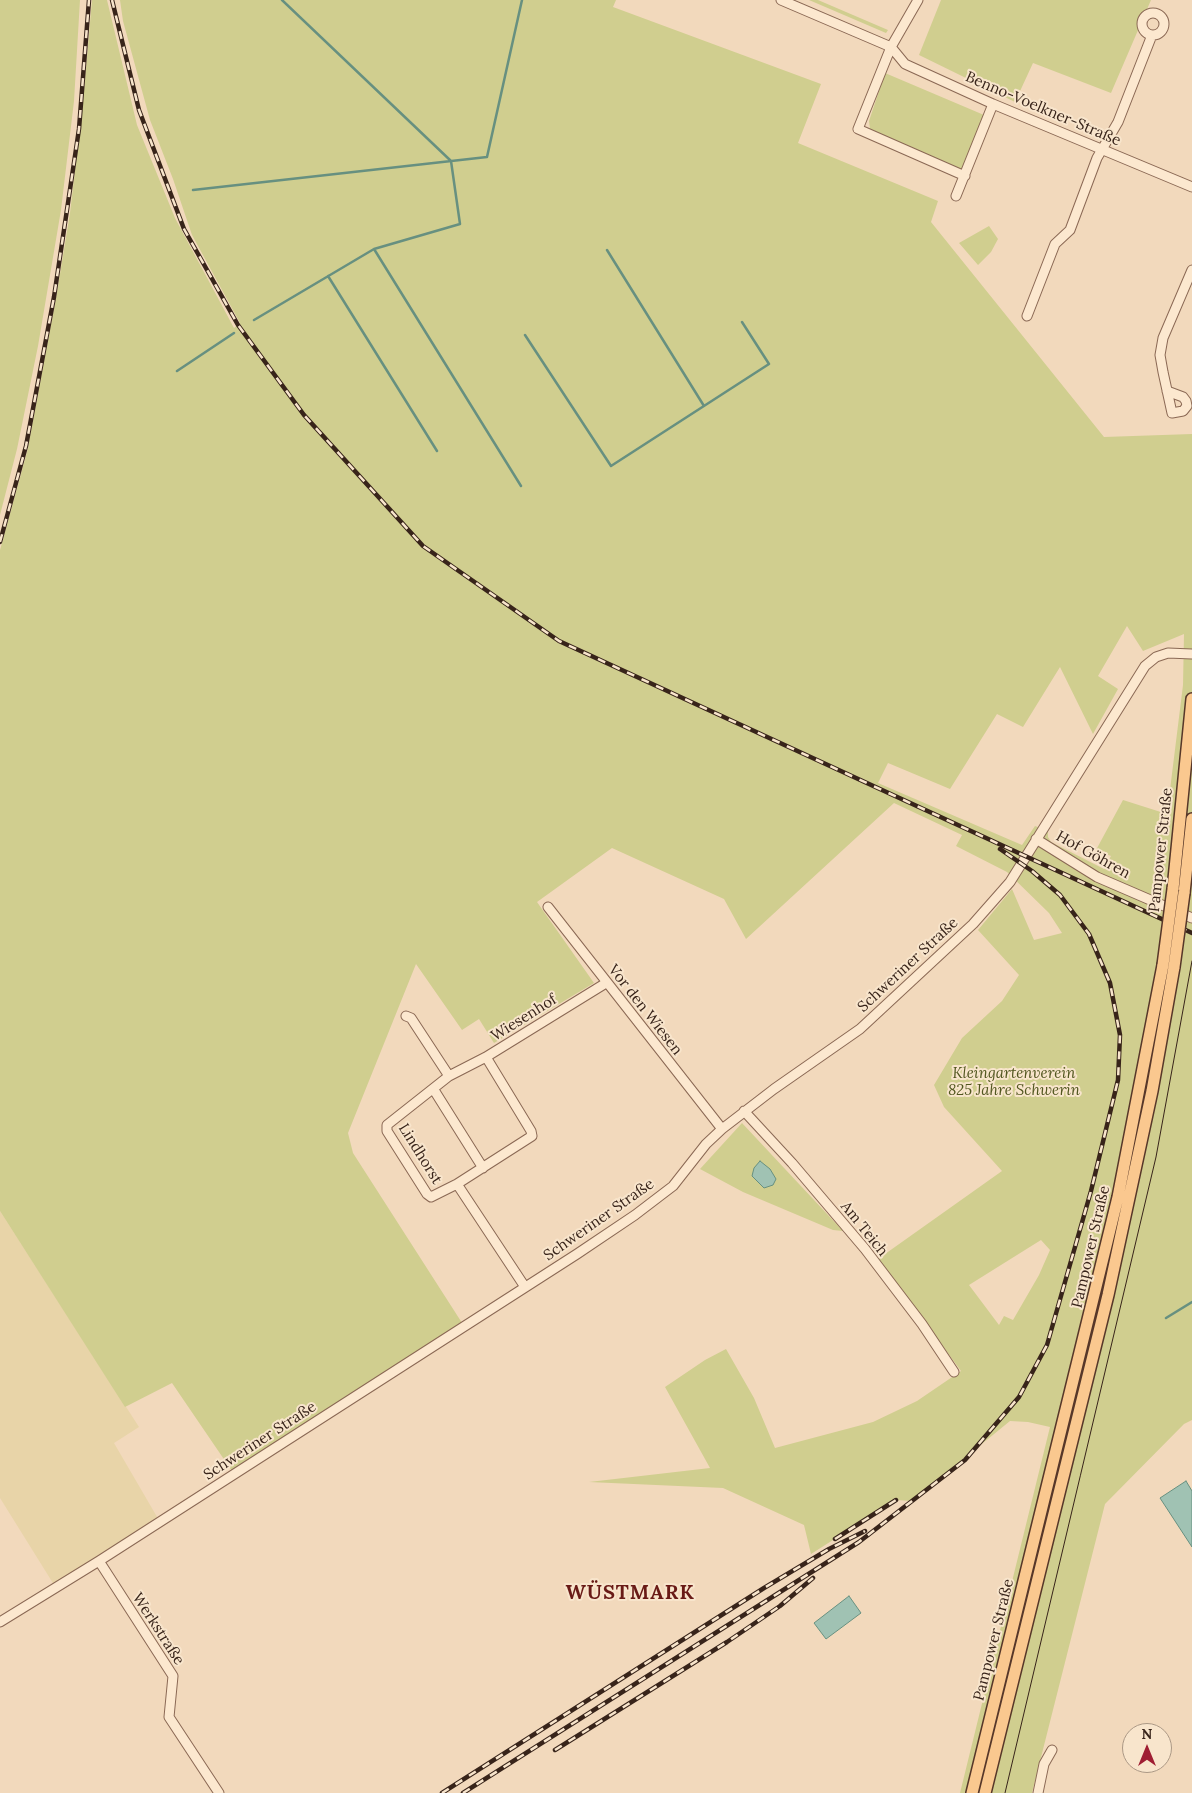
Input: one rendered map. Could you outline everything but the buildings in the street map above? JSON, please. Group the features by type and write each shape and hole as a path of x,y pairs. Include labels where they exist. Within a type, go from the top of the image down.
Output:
{"main road":[{"name":"Pampower Straße","path":"985,1793 1108,1295 1152,1090 1168,966 1172,889 1192,698"},
{"name":"Pampower Straße","path":"972,1793 1116,1207 1184,893 1192,819"}],"street":[{"path":"781,0 891,47"},
{"path":"918,0 891,47 858,129 964,176"},
{"path":"1027,316 1055,244 1070,230 1097,158 1118,122 1152,35"},
{"name":"Benno-Voelkner-Straße","path":"891,47 905,64 993,104 1192,187"},
{"path":"956,196 993,104"},
{"path":"1167,391 1160,355 1163,338 1192,270"},
{"name":"Schweriner Straße","path":"0,1622 525,1287 635,1215 672,1186 706,1144 722,1129 744,1111 860,1029 966,931 1010,882 1145,666 1156,657 1168,652 1192,654"},
{"name":"Hof Göhren","path":"1036,839 1097,877 1192,918"},
{"name":"Vor den Wiesen","path":"548,907 606,984 722,1129"},
{"name":"Wiesenhof","path":"457,1184 532,1136 531,1131 486,1057 606,984"},
{"path":"406,1016 412,1018 449,1076"},
{"name":"Lindhorst","path":"457,1184 436,1196 431,1197 427,1194 387,1131 391,1120 434,1090 449,1076 486,1057"},
{"path":"434,1090 483,1168"},
{"name":"Am Teich","path":"744,1111 792,1163 864,1250 922,1324 954,1372"},
{"path":"457,1184 525,1287"},
{"name":"Werkstraße","path":"98,1561 173,1676 169,1717 219,1793"},
{"path":"1038,1793 1044,1764 1052,1750"}],"shaded area":[{"path":"760,1161 770,1169 776,1179 773,1185 764,1188 752,1176 754,1168"},
{"path":"0,1211 139,1427 114,1443 160,1522 56,1588 0,1498"},
{"path":"1186,1481 1192,1491 1192,1547 1160,1498"},
{"path":"849,1596 861,1613 826,1639 814,1623"}],"green space":[{"path":"0,0 80,0 74,101 61,210 38,346 17,449 0,515"},
{"name":"Kleingartenverein 825 Jahre Schwerin","path":"92,0 107,0 137,125 175,218 234,328 240,323 192,235 150,120 123,21 120,0 616,0 613,7 821,84 798,143 938,201 931,222 1104,437 1192,434 1192,1420 1184,1424 1105,1504 1032,1793 960,1793 1050,1427 1028,1422 1010,1421 912,1501 896,1500 811,1554 804,1525 723,1488 589,1482 710,1468 665,1387 705,1360 726,1349 754,1398 775,1448 873,1422 917,1401 961,1371 878,1259 1002,1171 944,1107 934,1085 962,1038 1002,1001 1019,975 978,930 1012,889 1034,940 1062,933 1049,913 1007,872 956,846 962,835 894,803 746,939 724,899 612,848 537,902 594,983 494,1043 479,1019 462,1030 416,964 348,1133 353,1153 464,1326 234,1474 172,1383 125,1407 0,1211 0,550 27,452 56,298 70,213 83,102","holes":["1127,626 1143,651 1184,634 1183,685 1167,814 1123,800 1096,850 1111,856 1104,869 1051,842 1048,837 1048,831 1035,826 1022,845 878,783 888,763 950,789 997,714 1023,727 1060,667 1093,734 1118,689 1098,676","1041,1240 1050,1250 1039,1275 1013,1320 1004,1316 999,1325 969,1285"]},
{"path":"809,0 818,0 888,30 886,33"},
{"path":"941,0 1151,0 1111,93 1033,63 1015,102 919,55"},
{"path":"885,73 984,115 962,170 870,129 869,121"},
{"path":"989,226 998,239 991,252 978,265 959,243"},
{"path":"742,1123 843,1231 833,1230 743,1192 700,1169"}],"waterway":[{"path":"254,320 374,249 460,224 451,161 282,0"},
{"path":"193,190 487,157 522,0"},
{"path":"374,249 521,486"},
{"path":"607,250 704,406"},
{"path":"328,276 437,451"},
{"path":"525,335 611,466 769,364 742,322"},
{"path":"177,371 234,333"},
{"path":"1166,1318 1192,1302"}],"tram line":[{"path":"1005,1793 1156,1157 1192,961"}],"railway":[{"path":"0,542 26,446 54,297 79,129 89,0"},
{"path":"112,0 139,110 184,229 238,325 304,415 423,546 559,641 1192,933"},
{"path":"463,1793 859,1542 965,1460 1019,1397 1047,1345 1091,1191 1118,1080 1120,1035 1110,983 1089,934 1060,895 1032,871 1000,849"},
{"path":"835,1539 896,1500"},
{"path":"442,1793 764,1588 829,1549 865,1531"},
{"path":"555,1750 727,1642 780,1606 813,1578"}],"district":[{"name":"WÜSTMARK","path":"630,1593"}]}
